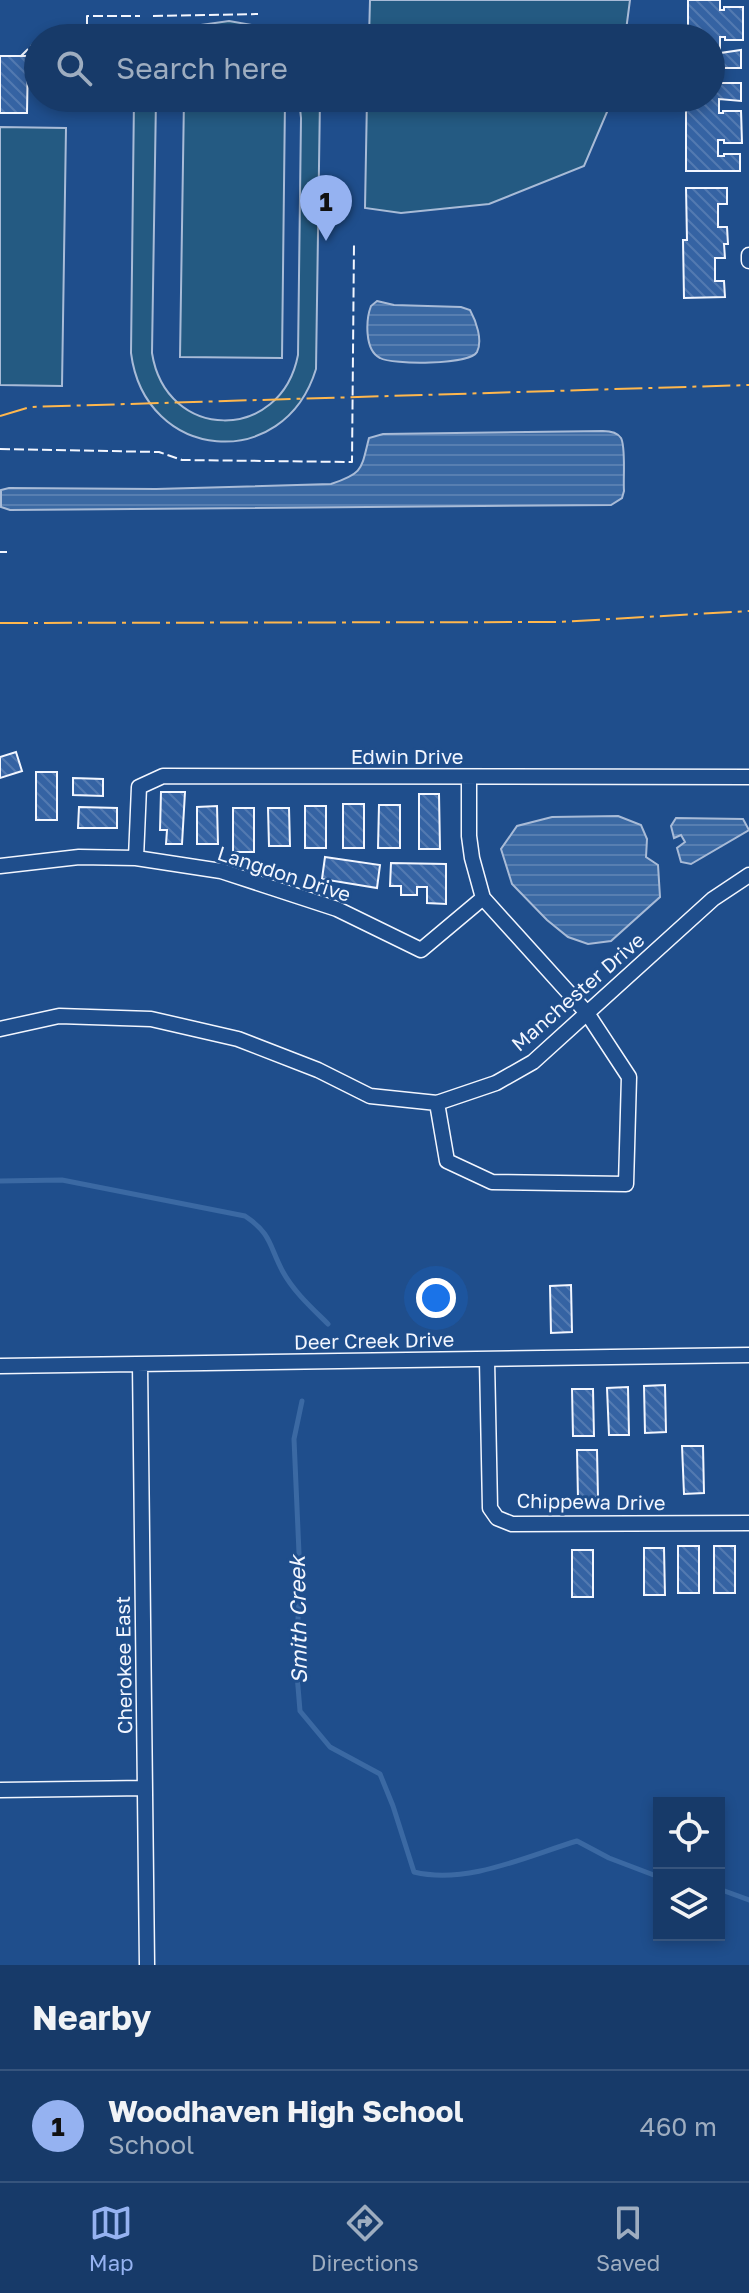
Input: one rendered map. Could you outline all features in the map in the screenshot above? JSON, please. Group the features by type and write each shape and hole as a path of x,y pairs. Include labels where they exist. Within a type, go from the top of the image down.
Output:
{"street":[{"name":"Edwin Drive","path":"136,858 139,787 163,776 749,777"},
{"path":"437,1103 447,1161 492,1182 626,1184 629,1077 587,1013 483,898 469,836 469,777"},
{"name":"Langdon Drive","path":"0,866 79,857 136,858 221,871 337,909 421,950 483,898"},
{"name":"Manchester Drive","path":"0,1029 59,1016 151,1019 238,1039 318,1070 370,1096 437,1103 496,1083 533,1062 713,899 749,875"},
{"name":"Deer Creek Drive","path":"0,1366 749,1355"},
{"name":"Chippewa Drive","path":"487,1360 490,1508 497,1518 512,1524 749,1523"},
{"name":"Cherokee East","path":"140,1364 147,1965"},
{"path":"0,1790 145,1788"}],"shaded area":[{"path":"370,0 630,0 627,24 369,24"},
{"path":"229,21 246,24 208,24"},
{"path":"134,112 156,112 152,353 162,382 178,403 200,416 224,420 248,417 270,404 287,384 298,355 300,112 320,112 316,369 299,403 276,426 247,439 217,441 187,434 161,416 142,389 131,353"},
{"path":"184,112 285,112 282,358 180,357"},
{"path":"367,112 607,112 584,166 489,204 401,213 365,208"},
{"path":"0,127 66,128 62,386 0,385"},
{"path":"377,301 470,310 479,336 477,352 461,359 430,362 399,362 380,358 371,348 367,326 371,306"},
{"path":"613,432 623,442 624,491 622,498 611,505 10,510 1,507 1,490 9,488 156,489 331,484 355,473 362,463 369,438 383,434"},
{"path":"618,816 641,825 647,839 646,857 658,865 660,897 611,941 588,944 568,937 512,884 501,849 517,826 552,817"},
{"path":"676,818 743,819 749,830 691,864 681,862 677,848 685,842 681,835 674,838 671,826"}],"building":[{"path":"688,0 720,0 720,10 724,7 743,7 743,40 725,40 725,24 688,24"},
{"path":"741,50 741,68 725,68 725,52"},
{"path":"0,56 24,56 24,112 27,113 0,113"},
{"path":"725,83 741,83 741,101 725,100"},
{"path":"741,111 742,143 718,140 718,156 740,154 740,171 686,171 686,112"},
{"path":"686,188 727,188 727,204 718,204 718,227 727,227 728,244 724,244 725,258 715,258 715,281 724,281 725,297 684,298"},
{"path":"16,752 22,771 0,778 0,757"},
{"path":"36,772 57,772 57,820 36,820"},
{"path":"73,778 103,779 103,796 73,795"},
{"path":"161,792 185,792 182,844 166,844 167,830 160,830"},
{"path":"419,794 439,794 440,849 419,849"},
{"path":"343,804 364,804 364,848 343,848"},
{"path":"379,805 400,805 400,848 378,848"},
{"path":"217,806 218,844 197,844 197,807"},
{"path":"305,806 326,806 326,848 305,848"},
{"path":"79,807 117,808 117,828 78,828"},
{"path":"233,808 254,808 254,852 233,852"},
{"path":"268,808 289,808 290,846 269,846"},
{"path":"325,857 380,865 377,888 322,879"},
{"path":"391,863 446,864 446,904 427,903 427,887 417,887 417,895 401,895 401,886 390,886"},
{"path":"571,1285 572,1332 551,1333 550,1286"},
{"path":"665,1385 666,1432 645,1433 644,1386"},
{"path":"628,1387 629,1435 609,1435 607,1388"},
{"path":"572,1389 593,1389 594,1436 573,1436"},
{"path":"682,1446 703,1446 704,1493 684,1494"},
{"path":"577,1450 597,1450 598,1497 578,1498"},
{"path":"678,1546 699,1546 699,1593 678,1593"},
{"path":"714,1546 735,1546 735,1593 714,1593"},
{"path":"644,1548 664,1548 665,1595 644,1595"},
{"path":"572,1550 593,1550 593,1597 572,1597"}],"waterway":[{"name":"Smith Creek","path":"0,1181 62,1180 245,1216 265,1235 292,1286 328,1324"},
{"name":"Smith Creek","path":"302,1401 294,1439 300,1576 296,1662 300,1711 330,1747 380,1774 414,1872 434,1875 476,1872 577,1841 609,1858 653,1875"},
{"name":"Smith Creek","path":"725,1891 749,1900"}],"fence":[{"path":"153,16 258,14"},
{"path":"87,24 87,16 140,16"},
{"path":"21,56 24,53"},
{"path":"0,449 159,452 182,460 352,462 354,243"},
{"path":"0,552 7,552"}],"power":[{"path":"0,416 30,407 749,385"},
{"path":"0,623 559,622 749,611"}],"place":[{"name":"Woodhaven High School","path":"326,241"}]}
